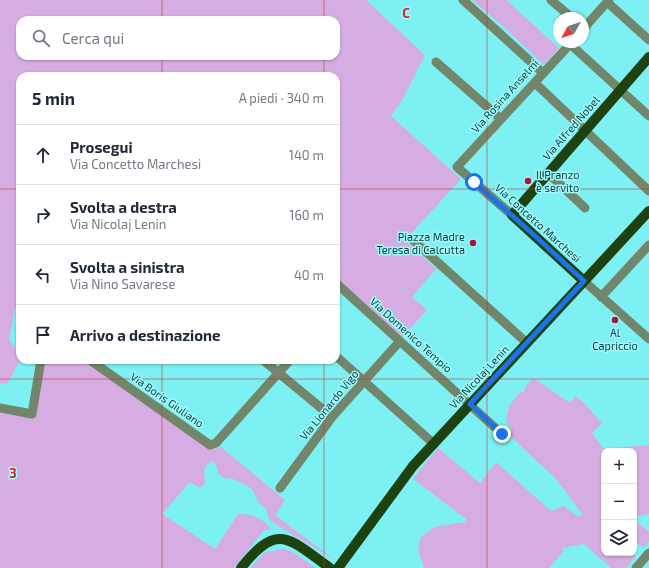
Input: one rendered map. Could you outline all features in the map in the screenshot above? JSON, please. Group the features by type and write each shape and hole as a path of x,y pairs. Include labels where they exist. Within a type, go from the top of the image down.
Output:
{"main road":[{"name":"Via Alfred Nobel","path":"512,215 649,57"},
{"name":"Via Nicolaj Lenin","path":"338,568 413,466 649,211"},
{"name":"Via Concetto Marchesi","path":"512,215 584,281"},
{"path":"241,568 259,547 279,538 295,542 330,568"}],"street":[{"path":"464,0 543,73"},
{"path":"551,0 565,12"},
{"path":"589,22 608,1 649,40"},
{"name":"Via Rosina Anselmi","path":"457,167 566,48"},
{"path":"576,48 649,116"},
{"path":"436,62 501,119"},
{"path":"534,82 649,191"},
{"name":"Via Concetto Marchesi","path":"457,167 512,215"},
{"path":"548,173 585,208"},
{"path":"413,240 528,343"},
{"path":"601,297 649,245"},
{"path":"584,281 649,339"},
{"name":"Via Domenico Tempio","path":"340,287 502,434"},
{"name":"Via Lionardo Vigo","path":"280,488 332,417 400,341"},
{"path":"340,360 434,444"},
{"path":"0,408 32,414 41,364"},
{"name":"Via Boris Giuliano","path":"96,364 210,445 216,443 278,373"},
{"path":"268,364 332,417"},
{"path":"278,373 286,364"},
{"path":"636,568 649,554"}],"shaded area":[{"path":"0,0 366,0 425,55 401,102 391,116 461,179 405,240 436,269 412,297 427,310 402,337 340,282 340,72 16,72 16,308 9,340 16,350 16,364 18,364 7,384 0,383"},
{"path":"472,0 506,0 553,43 553,48 559,48 544,65 504,27"},
{"path":"44,364 92,364 212,449 221,447 285,500 275,515 335,560 269,519 266,508 259,503 252,489 233,479 225,478 218,474 217,467 214,462 211,461 206,466 204,471 205,484 200,488 190,482 162,514 215,549 238,514 257,517 264,522 271,529 263,531 234,568 0,568 0,413 34,418"},
{"path":"533,378 570,403 575,396 583,402 602,423 592,433 603,448 601,448 601,556 636,556 626,568 611,568 584,544 561,548 564,551 549,568 424,568 418,549 421,537 434,527 465,522 466,519 413,479 438,448 480,483 496,462 551,511 564,506 577,516 583,515 556,479 509,435 512,429 506,421 509,406 520,392 524,392 526,386"},
{"path":"649,445 649,514 637,516 637,448 615,448"},
{"path":"637,522 649,532 649,541 643,548 637,542"},
{"path":"284,549 293,552 315,568 250,568 265,552"}],"place":[{"name":"Il Pranzo è servito","path":"528,181"},
{"name":"Piazza Madre Teresa di Calcutta","path":"473,243"},
{"name":"Al Capriccio","path":"615,320"}],"route":[{"path":"474,182 584,281 470,404 502,434"}]}
